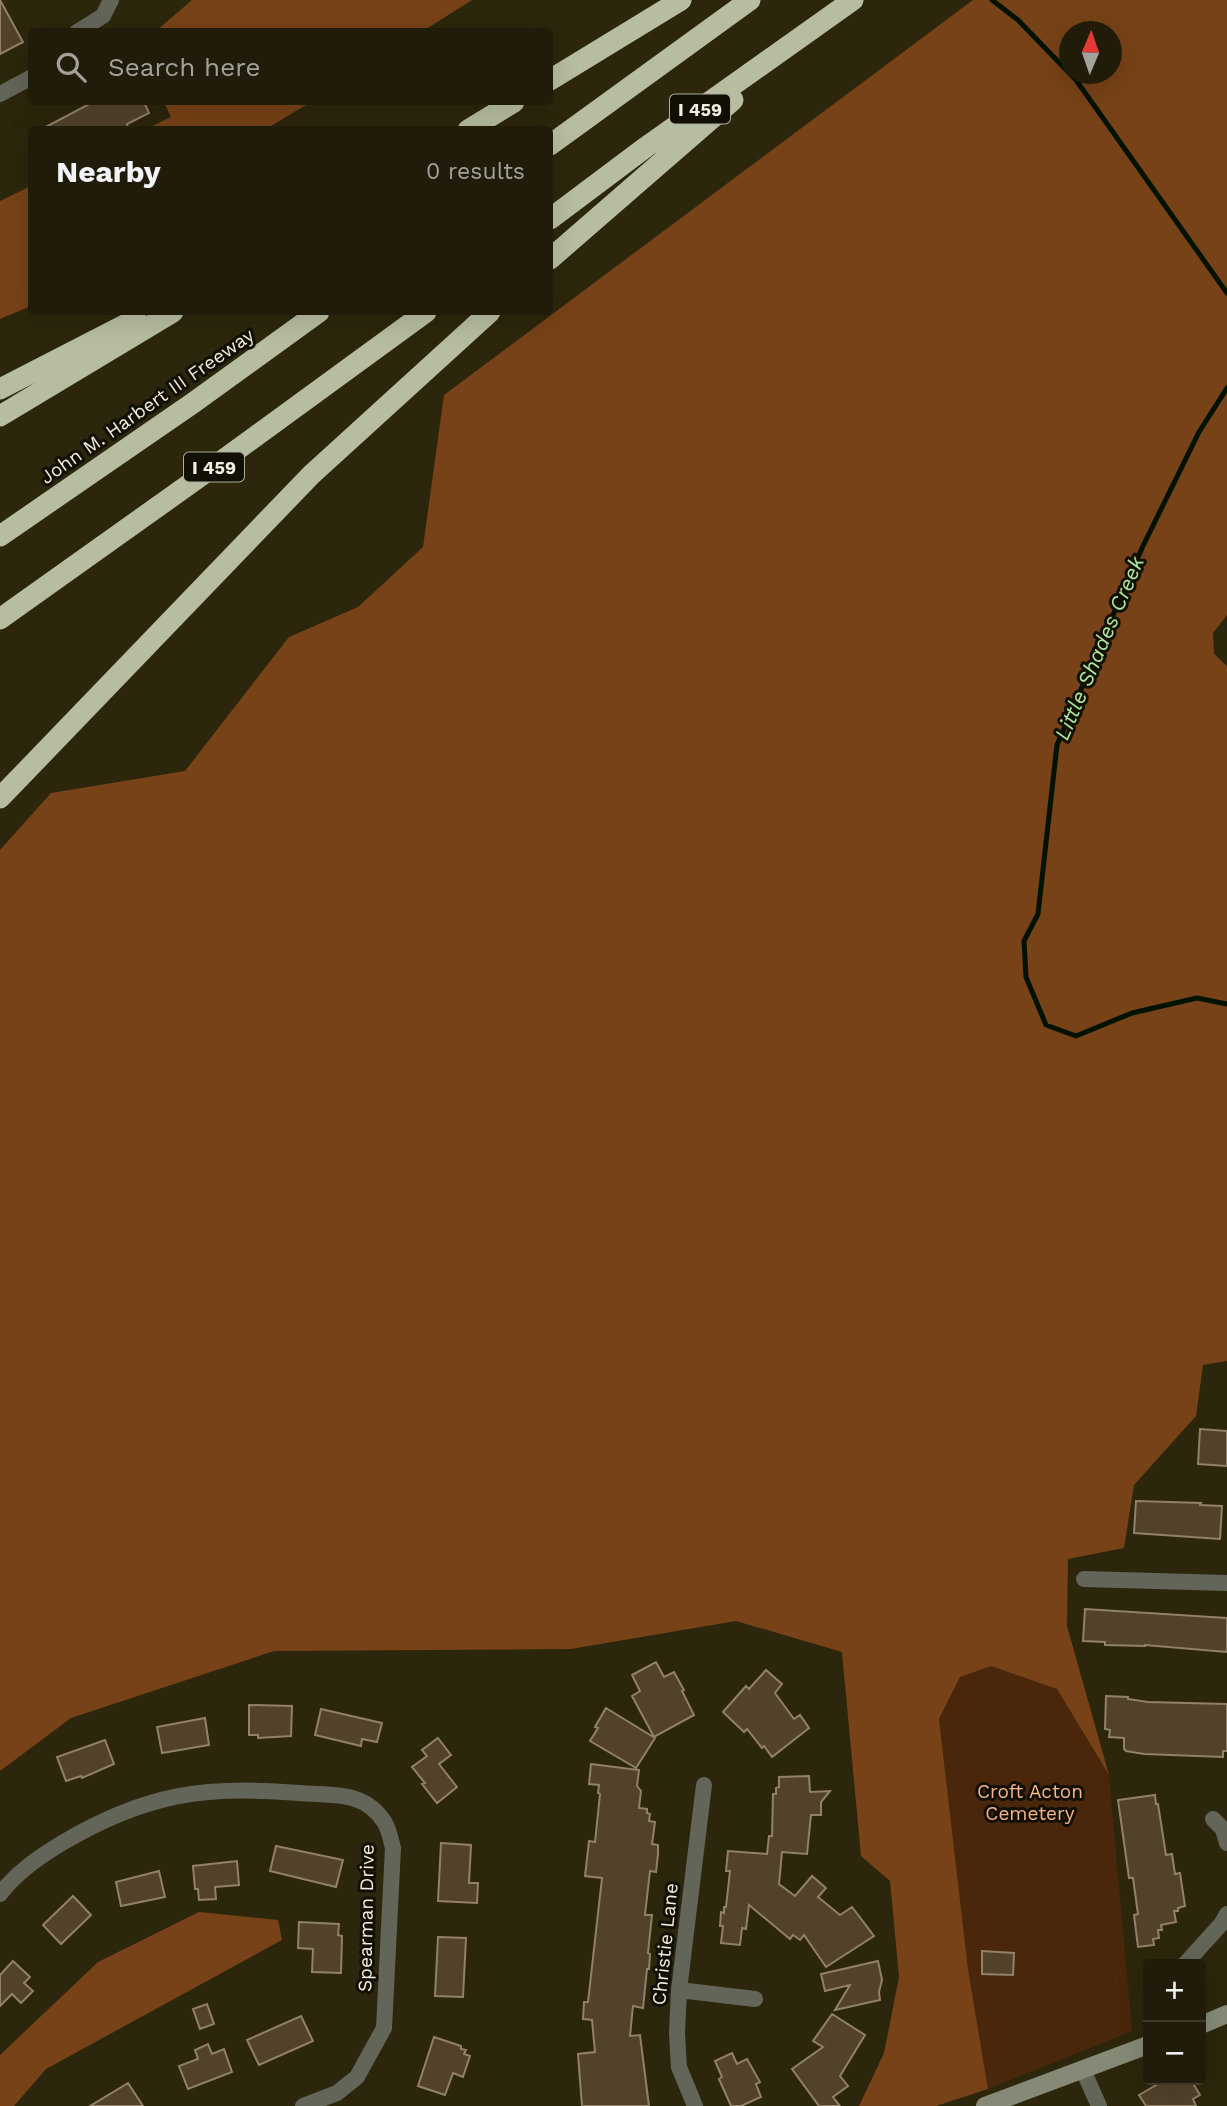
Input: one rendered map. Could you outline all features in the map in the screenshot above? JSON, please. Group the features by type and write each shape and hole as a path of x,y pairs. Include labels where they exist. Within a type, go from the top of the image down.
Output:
{"highway":[{"path":"553,78 681,0"},
{"path":"553,143 750,0"},
{"name":"I 459","path":"553,217 853,0"},
{"path":"553,256 826,21"},
{"path":"475,126 509,105"},
{"path":"0,389 144,315"},
{"path":"0,416 168,315"},
{"name":"John M. Harbert III Freeway","path":"0,536 315,315"},
{"name":"I 459","path":"0,619 422,315"},
{"path":"0,798 312,475 487,315"}],"street":[{"path":"83,28 103,16 111,0"},
{"path":"0,94 28,79"},
{"path":"1084,1579 1227,1583"},
{"name":"Christie Lane","path":"695,2106 682,2076 677,2051 679,1990 704,1785"},
{"name":"Spearman Drive","path":"0,1894 20,1871 79,1833 109,1818 170,1797 213,1790 265,1790 357,1798 371,1805 386,1824 393,1848 384,2028 357,2077 337,2093 303,2106"},
{"path":"1213,1819 1223,1829 1227,1843"},
{"path":"1190,1959 1222,1923 1227,1913"},
{"path":"679,1990 755,1999"},
{"path":"1206,2023 1227,2014"},
{"path":"985,2106 1143,2047"},
{"path":"1083,2070 1099,2106"}],"green space":[{"name":"Croft Acton Cemetery","path":"991,1666 1057,1689 1109,1775 1132,2031 988,2089 968,1969 939,1718 960,1677"}],"shaded area":[{"path":"192,0 472,0 428,28 159,28"},
{"path":"973,0 1227,0 1227,615 1213,633 1214,654 1227,666 1227,1361 1203,1365 1196,1416 1134,1485 1124,1548 1068,1559 1067,1626 1109,1775 1057,1689 991,1666 960,1677 939,1719 968,1969 988,2089 936,2106 859,2106 884,2053 899,1977 890,1881 861,1856 842,1652 736,1621 571,1649 274,1651 71,1718 0,1771 0,850 51,793 185,771 289,637 358,607 423,547 444,395"},
{"path":"165,105 306,105 271,126 152,126 171,117"},
{"path":"28,187 28,307 0,319 0,201"},
{"path":"199,1912 278,1920 282,1940 46,2069 14,2106 0,2106 0,2055 98,1962"}],"building":[{"path":"0,0 23,42 0,54"},
{"path":"87,105 145,105 149,113 128,126 48,126"},
{"path":"1200,1429 1227,1431 1227,1466 1198,1464"},
{"path":"1136,1501 1222,1506 1220,1539 1134,1533"},
{"path":"1085,1609 1227,1618 1227,1652 1145,1645 1105,1645 1105,1642 1083,1641"},
{"path":"656,1662 664,1677 674,1672 694,1715 654,1737 632,1696 640,1691 632,1675"},
{"path":"766,1670 782,1684 775,1693 794,1719 800,1715 809,1728 772,1757 747,1729 744,1732 723,1712 746,1686 749,1689"},
{"path":"1106,1696 1128,1697 1148,1702 1227,1704 1227,1751 1223,1751 1223,1757 1126,1751 1124,1738 1109,1737 1110,1730 1105,1729"},
{"path":"249,1705 292,1706 291,1736 258,1738 258,1735 249,1735"},
{"path":"606,1708 655,1738 636,1768 590,1741"},
{"path":"321,1709 382,1723 377,1742 362,1739 361,1746 315,1735"},
{"path":"205,1718 209,1745 162,1753 157,1727"},
{"path":"438,1738 451,1755 439,1764 457,1787 437,1803 412,1767 427,1756 422,1750"},
{"path":"105,1740 114,1764 82,1778 81,1776 66,1781 57,1757"},
{"path":"591,1764 639,1770 639,1808 647,1809 650,1814 649,1821 655,1822 652,1844 658,1845 658,1854 656,1872 650,1871 645,1915 652,1915 649,1969 643,2008 633,2006 630,2036 640,2035 649,2106 582,2106 578,2054 595,2052 592,2020 583,2019 584,2002 588,2002 602,1878 585,1876 589,1841 595,1842 600,1794 599,1785 589,1784"},
{"path":"809,1776 810,1792 830,1791 821,1802 821,1815 811,1815 807,1854 782,1852 779,1884 795,1896 812,1876 826,1888 818,1897 840,1915 852,1907 874,1936 826,1967 804,1935 800,1940 793,1935 790,1939 749,1905 746,1929 742,1928 740,1945 721,1943 721,1912 724,1913 726,1907 730,1871 726,1871 728,1851 767,1854 769,1836 772,1836 773,1794 776,1794 776,1788 779,1787 779,1777"},
{"path":"1155,1795 1166,1855 1172,1854 1175,1874 1180,1873 1185,1906 1174,1911 1176,1922 1161,1925 1162,1930 1158,1930 1159,1938 1153,1939 1154,1945 1138,1947 1134,1915 1138,1914 1133,1878 1129,1878 1118,1800"},
{"path":"441,1843 471,1845 469,1883 478,1883 477,1903 438,1901"},
{"path":"276,1846 343,1860 336,1887 270,1871"},
{"path":"237,1861 239,1885 215,1887 216,1899 199,1900 193,1866"},
{"path":"159,1871 165,1897 121,1906 116,1882"},
{"path":"73,1896 91,1915 61,1944 43,1925"},
{"path":"299,1922 339,1924 338,1935 342,1936 341,1973 312,1972 313,1949 298,1948"},
{"path":"438,1937 466,1938 463,1997 435,1996"},
{"path":"982,1951 1014,1953 1013,1975 982,1974"},
{"path":"13,1961 30,1977 24,1983 33,1991 21,2003 12,1994 0,2006 0,1975"},
{"path":"878,1961 882,1980 880,2000 835,2010 850,1985 825,1991 821,1974"},
{"path":"207,2004 214,2024 200,2029 193,2009"},
{"path":"832,2014 865,2035 840,2076 848,2086 833,2097 840,2106 819,2106 792,2069 823,2047 813,2041"},
{"path":"301,2016 313,2041 259,2065 247,2040"},
{"path":"434,2037 461,2046 461,2049 466,2050 464,2054 470,2056 463,2077 453,2073 445,2095 418,2086"},
{"path":"208,2044 212,2054 224,2049 232,2072 188,2089 179,2066 198,2059 195,2050"},
{"path":"732,2053 737,2064 747,2059 760,2082 756,2084 761,2097 741,2106 731,2106 719,2079 722,2077 715,2061"},
{"path":"128,2083 143,2106 90,2106"},
{"path":"1156,2085 1194,2085 1200,2095 1193,2099 1196,2106 1146,2106 1139,2095"}],"waterway":[{"name":"Little Shades Creek","path":"992,0 1018,20 1076,80 1227,293"},
{"name":"Little Shades Creek","path":"1227,388 1199,432 1142,548 1057,745 1038,914 1024,941 1026,977 1046,1025 1076,1036 1132,1013 1197,998 1227,1004"}]}
